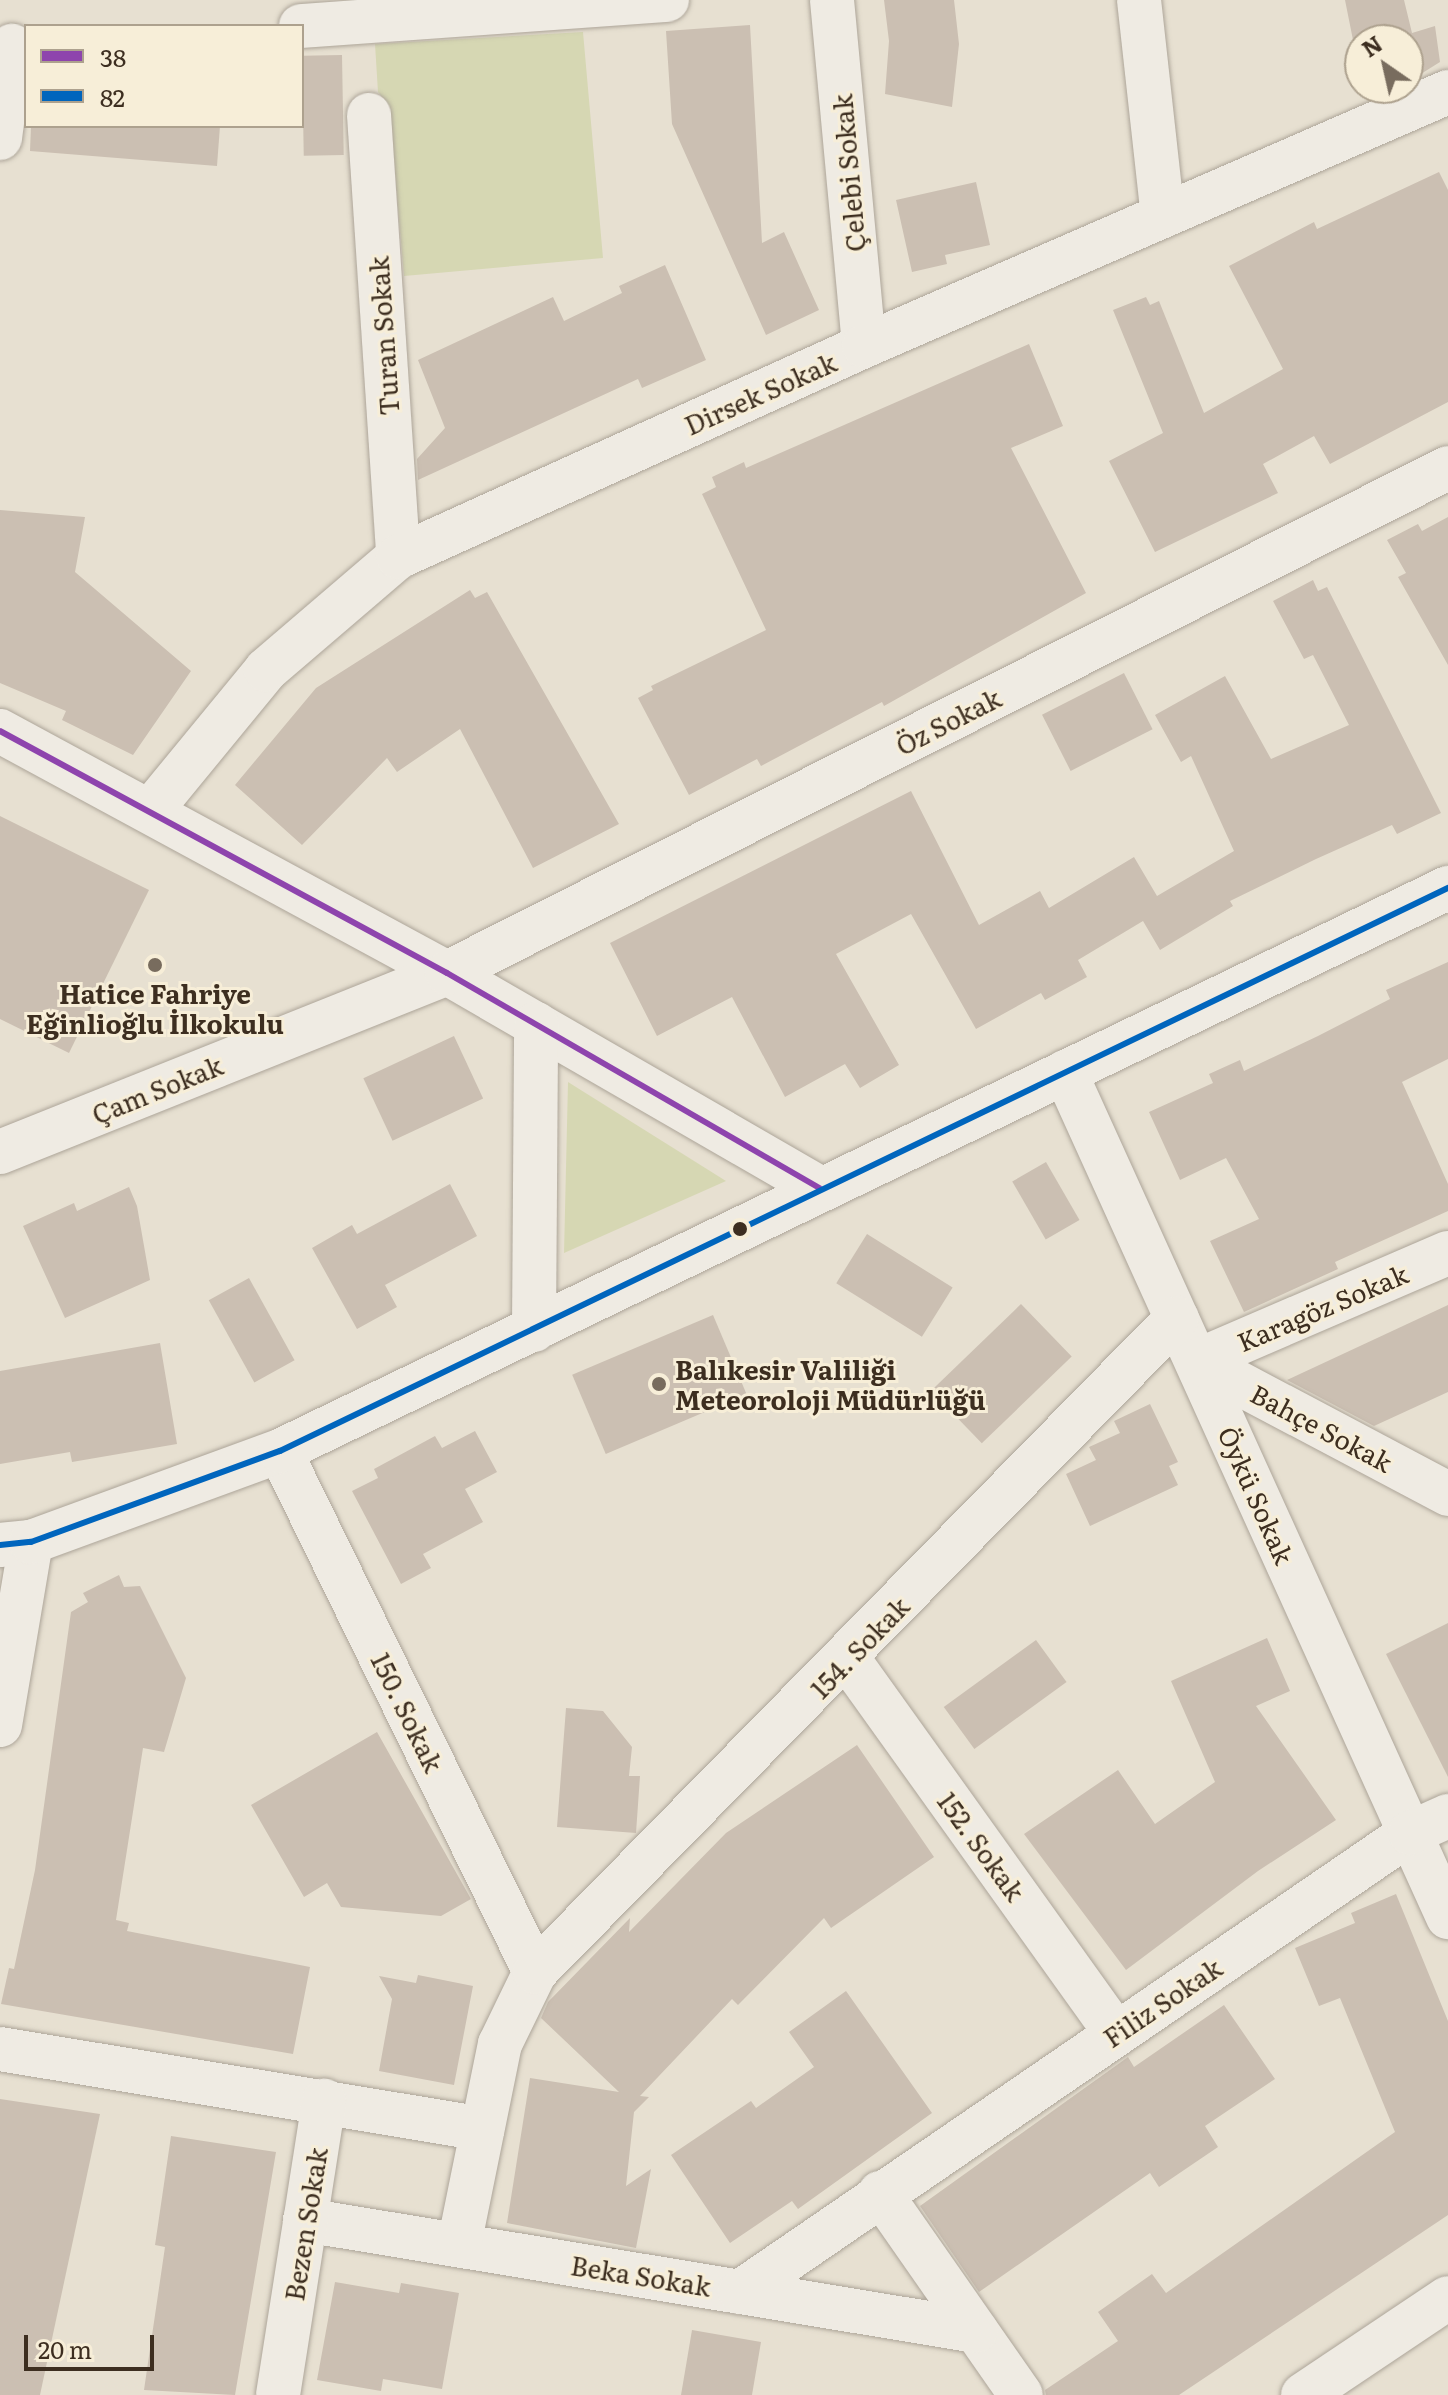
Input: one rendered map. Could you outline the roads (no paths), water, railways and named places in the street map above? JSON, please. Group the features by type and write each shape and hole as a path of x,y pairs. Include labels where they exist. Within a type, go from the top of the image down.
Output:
{"street":[{"path":"304,26 492,6 667,0"},
{"name":"Çelebi Sokak","path":"832,0 864,346"},
{"path":"1139,0 1163,216"},
{"path":"0,138 13,46"},
{"name":"Dirsek Sokak","path":"152,809 266,670 398,557 864,346 1446,96"},
{"name":"Turan Sokak","path":"369,115 398,557"},
{"name":"Öz Sokak","path":"447,973 1448,468"},
{"path":"0,731 152,809 447,973 819,1188"},
{"path":"0,1725 15,1544 280,1451 534,1330 819,1188 1448,888"},
{"name":"Çam Sokak","path":"0,1152 447,973"},
{"path":"534,1330 536,1024"},
{"name":"Öykü Sokak","path":"1065,1072 1197,1361 1429,1825 1448,1917"},
{"name":"Karagöz Sokak","path":"1197,1361 1448,1253"},
{"name":"154. Sokak","path":"459,2245 500,2044 535,1972 848,1659 1177,1318"},
{"name":"Bahçe Sokak","path":"1197,1361 1448,1494"},
{"name":"150. Sokak","path":"280,1451 535,1972"},
{"name":"152. Sokak","path":"848,1659 1116,2034"},
{"name":"Filiz Sokak","path":"740,2292 880,2193 1429,1825"},
{"path":"0,2049 482,2129"},
{"name":"Bezen Sokak","path":"278,2395 324,2101"},
{"path":"880,2193 1021,2395"},
{"name":"Beka Sokak","path":"305,2220 976,2331"},
{"path":"1303,2395 1448,2298"}],"place":[{"name":"Hatice Fahriye Eğinlioğlu İlkokulu","path":"155,965"},
{"name":"Balıkesir Valiliği Meteoroloji Müdürlüğü","path":"659,1384"}]}
